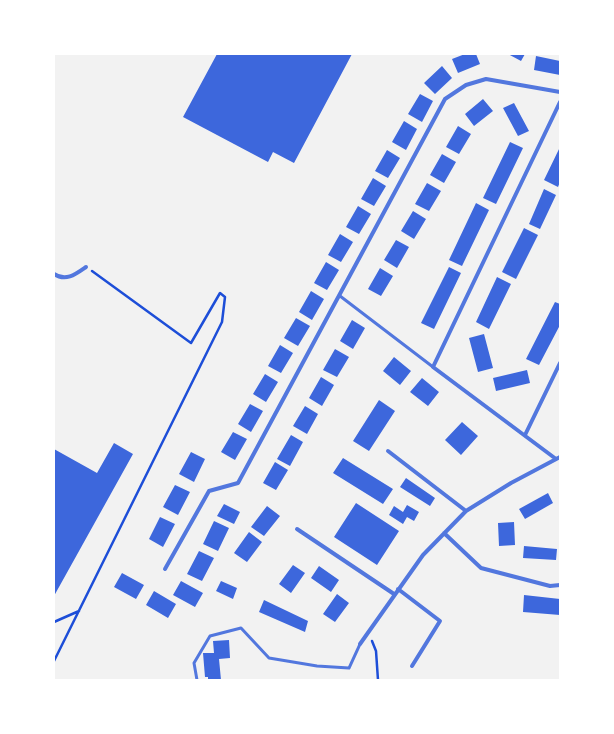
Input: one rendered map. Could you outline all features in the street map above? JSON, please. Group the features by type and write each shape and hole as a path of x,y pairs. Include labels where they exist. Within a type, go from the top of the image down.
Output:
{"street":[{"path":"165,569 209,491 238,483 340,296 445,98 466,85 486,79 560,92"},
{"path":"360,644 423,555 466,511 511,483 558,458 433,367 560,102"},
{"path":"54,274 66,278 76,274 86,267"},
{"path":"525,435 560,363"},
{"path":"388,450 466,511"},
{"path":"297,529 394,594"},
{"path":"444,533 481,568 550,586 560,585"},
{"path":"398,589 440,621 412,666"}],"lane":[{"path":"340,296 433,367"},
{"path":"197,680 194,663 210,636 241,628 269,658 317,666 349,668 360,644"}],"path":[{"path":"54,661 222,322 225,297 220,293 191,343 86,267"},
{"path":"54,622 79,611"},
{"path":"368,633 376,651 378,680"}],"building":[{"path":"217,54 352,54 294,163 273,152 268,162 183,117"},
{"path":"465,54 476,54 480,64 458,73 452,59"},
{"path":"508,54 525,54 521,61"},
{"path":"536,56 560,61 560,75 534,70"},
{"path":"442,66 452,78 435,94 424,83"},
{"path":"420,94 433,101 422,122 408,114"},
{"path":"483,99 493,111 474,126 465,114"},
{"path":"514,103 529,131 518,136 503,108"},
{"path":"404,121 417,129 406,150 392,142"},
{"path":"458,126 471,134 459,154 446,147"},
{"path":"510,142 523,148 496,204 483,198"},
{"path":"560,147 560,182 558,187 544,180"},
{"path":"387,150 400,158 388,178 375,171"},
{"path":"442,154 456,162 444,183 430,175"},
{"path":"373,178 386,186 374,206 361,199"},
{"path":"427,183 441,191 429,211 415,204"},
{"path":"544,189 556,195 540,229 529,224"},
{"path":"476,203 489,210 462,266 449,260"},
{"path":"358,206 371,214 359,234 346,227"},
{"path":"413,211 426,219 414,239 401,231"},
{"path":"524,228 538,235 516,279 502,272"},
{"path":"340,234 353,242 341,262 328,255"},
{"path":"396,240 409,247 397,268 384,260"},
{"path":"326,262 339,270 327,290 314,283"},
{"path":"449,267 461,273 434,329 421,323"},
{"path":"380,268 393,276 381,296 368,289"},
{"path":"497,277 511,284 489,329 476,322"},
{"path":"311,291 324,299 312,320 299,312"},
{"path":"555,302 560,304 560,325 539,365 526,359"},
{"path":"296,318 310,326 298,346 284,338"},
{"path":"352,320 365,328 353,349 340,341"},
{"path":"484,334 493,368 478,372 469,338"},
{"path":"280,345 293,353 281,373 268,366"},
{"path":"335,349 349,357 337,377 323,370"},
{"path":"394,357 411,371 400,385 383,371"},
{"path":"527,370 530,383 496,391 493,378"},
{"path":"265,374 278,382 266,402 253,394"},
{"path":"321,377 334,385 322,406 309,398"},
{"path":"422,378 439,392 428,406 410,392"},
{"path":"379,400 395,411 369,451 353,441"},
{"path":"250,404 263,411 251,432 238,424"},
{"path":"305,406 318,414 307,434 293,426"},
{"path":"462,422 478,436 461,455 445,440"},
{"path":"233,432 247,439 235,460 221,452"},
{"path":"291,435 303,442 290,466 277,459"},
{"path":"114,443 133,454 54,596 54,449 97,473"},
{"path":"191,452 205,459 194,482 179,474"},
{"path":"343,458 393,489 383,504 333,473"},
{"path":"275,462 288,470 276,490 263,483"},
{"path":"406,478 435,498 430,506 400,487"},
{"path":"175,485 190,492 178,515 163,507"},
{"path":"548,493 553,503 525,519 519,509"},
{"path":"356,503 399,531 377,565 334,537"},
{"path":"224,504 240,512 234,524 217,516"},
{"path":"407,505 419,512 414,521 407,517 403,524 389,515 394,506 403,512"},
{"path":"267,506 280,516 264,536 251,527"},
{"path":"160,517 175,524 163,547 149,539"},
{"path":"214,521 229,528 218,551 203,544"},
{"path":"514,522 515,545 499,546 498,523"},
{"path":"249,532 262,542 247,562 234,553"},
{"path":"524,546 557,549 556,560 523,558"},
{"path":"199,551 214,558 202,581 187,574"},
{"path":"293,565 305,573 291,593 279,584"},
{"path":"319,566 339,580 331,592 311,578"},
{"path":"122,573 144,585 136,599 114,587"},
{"path":"181,581 203,593 195,607 173,595"},
{"path":"221,581 237,588 233,599 216,591"},
{"path":"154,591 176,604 168,618 146,605"},
{"path":"337,594 349,603 335,622 323,614"},
{"path":"524,595 560,599 560,615 523,612"},
{"path":"264,600 308,621 305,632 259,612"},
{"path":"229,640 230,658 219,659 221,680 208,680 208,677 205,677 203,653 214,653 213,641"}]}
